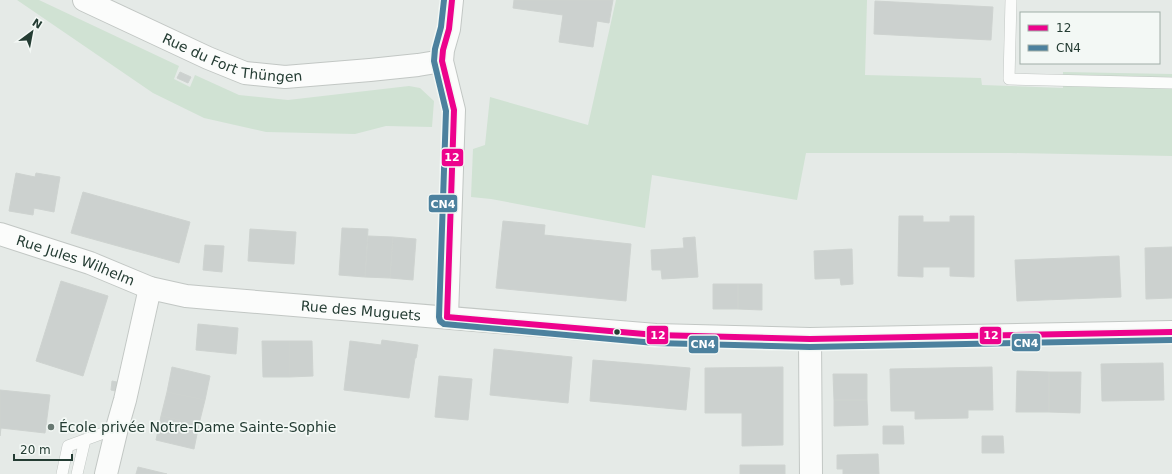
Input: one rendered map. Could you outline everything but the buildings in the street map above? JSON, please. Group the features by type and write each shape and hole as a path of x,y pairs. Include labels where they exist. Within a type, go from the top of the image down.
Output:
{"street":[{"name":"Rue du Fort Thüngen","path":"84,0 208,58 245,73 285,77 418,65 442,60"},
{"path":"447,317 454,110 442,60 443,50 449,29 452,0"},
{"name":"Rue Jules Wilhelm","path":"0,234 90,263 150,288"},
{"path":"106,474 125,400 150,288"},
{"name":"Rue des Muguets","path":"150,288 186,296 656,335 810,339 1172,332"},
{"path":"810,339 811,474"}],"lane":[{"path":"1011,0 1009,79 1172,83"},
{"path":"62,474 68,446 117,428"},
{"path":"77,474 85,440"}],"green space":[{"path":"17,0 39,0 179,66 174,79 190,87 195,75 239,95 288,100 409,86 420,88 434,101 432,127 386,126 355,134 266,132 204,118 153,93"},
{"path":"616,0 867,0 865,75 981,78 982,85 1063,88 1063,72 1172,74 1172,156 1010,153 806,153 797,200 652,175 645,228 491,199 471,197 473,149 485,145 490,97 588,125"}],"transit line":[{"name":"CN4","path":"444,0 441,27 435,49 434,61 446,111 439,317 440,321 444,324 655,343 810,347 1172,340"},
{"name":"12","path":"447,317 454,110 442,61 443,50 449,29 452,0"},
{"name":"12","path":"447,317 656,335 810,339 1172,332"}],"place":[{"name":"École privée Notre-Dame Sainte-Sophie","path":"51,427"}]}
